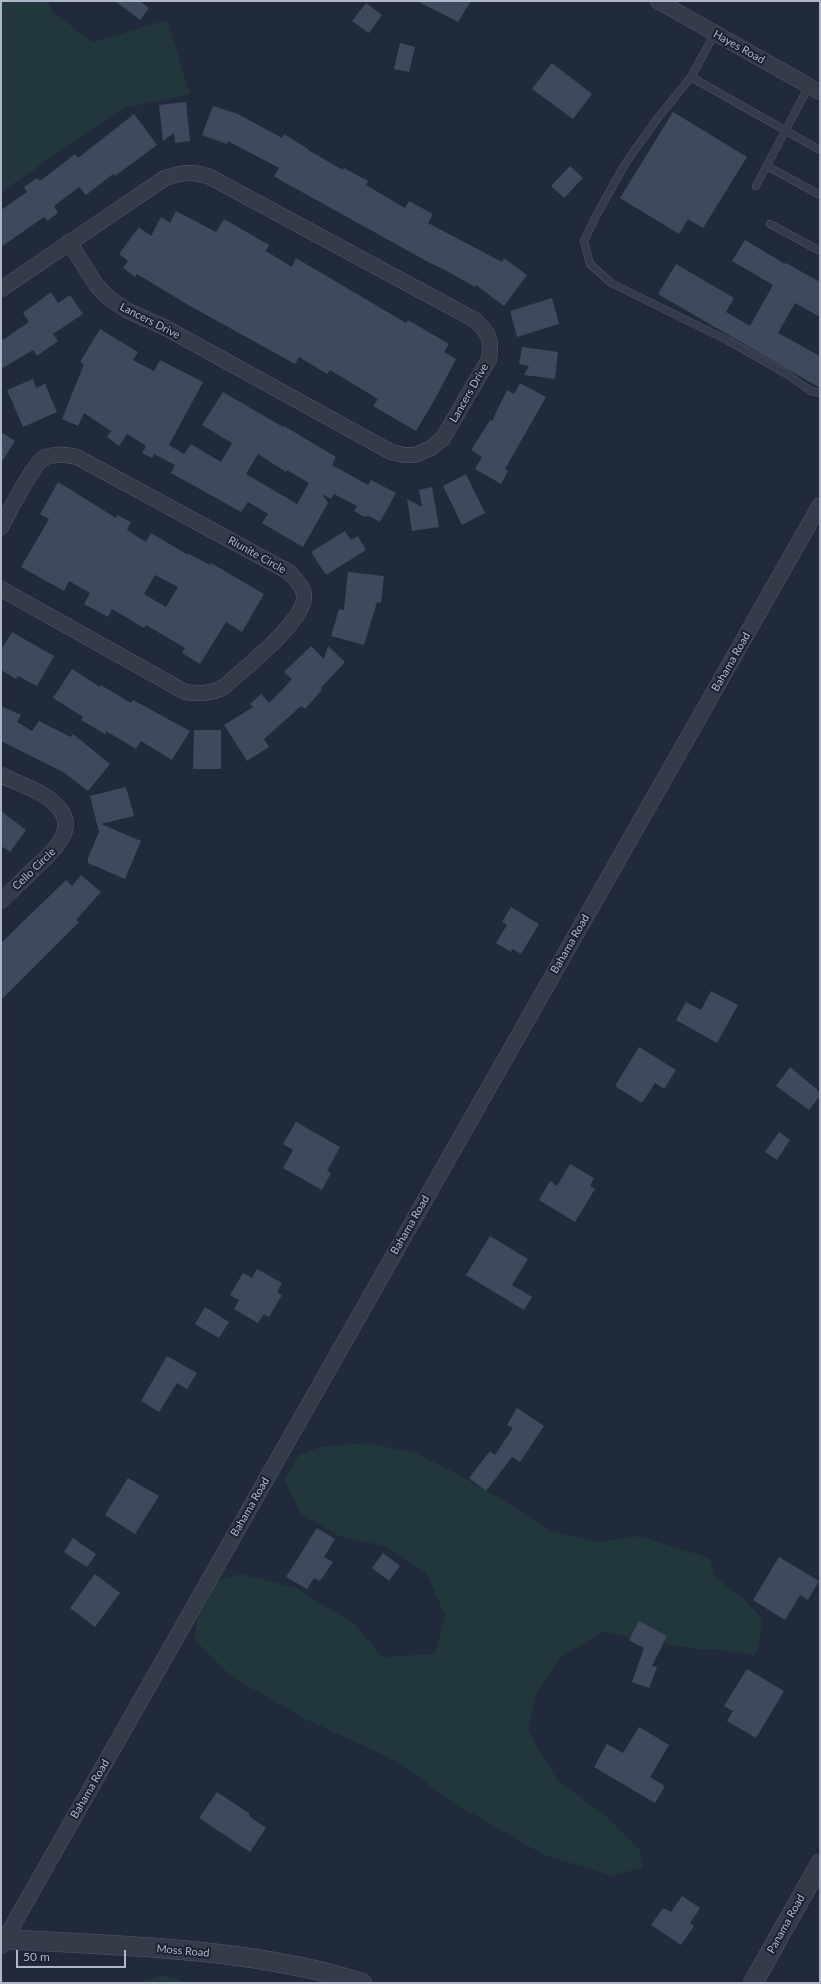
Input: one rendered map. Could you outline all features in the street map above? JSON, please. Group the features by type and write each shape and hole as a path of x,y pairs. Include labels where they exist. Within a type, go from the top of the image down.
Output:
{"street":[{"name":"Hayes Road","path":"658,1 814,89"},
{"name":"Lancers Drive","path":"1,289 69,242 165,178 183,172 197,172 210,177 475,320 486,330 491,344 489,359 443,438 431,448 414,455 391,452 166,328 126,310 108,298 97,286 69,242"},
{"name":"Riunite Circle","path":"1,527 34,468 45,457 62,454 77,457 289,572 299,583 304,596 303,606 292,625 224,687 214,693 200,694 185,692 1,589"},
{"name":"Bahama Road","path":"2,1942 820,505"},
{"name":"Cello Circle","path":"1,775 48,798 58,806 64,814 65,824 64,836 57,847 1,901"},
{"name":"Panama Road","path":"753,1983 820,1864"},
{"name":"Moss Road","path":"2,1942 186,1950 239,1956 292,1966 362,1983"}],"lane":[{"path":"714,33 691,77 656,119 625,164 596,216 584,241 590,264 611,283 726,340 785,373 811,391 820,393"},
{"path":"691,77 820,150"},
{"path":"756,186 786,130 814,89"},
{"path":"767,166 820,194"},
{"path":"770,224 820,251"}],"green space":[{"path":"1,1 48,1 51,11 93,42 167,20 190,94 124,108 1,192"},
{"path":"365,1443 413,1452 458,1474 506,1502 550,1531 600,1542 639,1536 710,1558 715,1577 742,1598 762,1618 758,1649 753,1655 724,1650 697,1649 602,1632 560,1658 536,1695 528,1731 557,1780 607,1817 640,1850 643,1867 613,1876 544,1855 452,1802 417,1776 386,1756 305,1719 241,1682 226,1671 195,1640 197,1619 219,1579 241,1574 296,1588 354,1624 383,1657 435,1654 445,1615 426,1573 385,1546 341,1537 301,1514 284,1479 299,1455 320,1447"},
{"path":"163,1975 183,1981 184,1983 135,1983"}],"building":[{"path":"115,1 140,1 149,8 140,20"},
{"path":"417,1 471,1 458,22"},
{"path":"366,3 382,15 369,33 352,21"},
{"path":"400,43 415,47 409,72 394,69"},
{"path":"552,63 592,94 573,119 532,89"},
{"path":"186,102 190,141 175,143 174,133 163,141 159,105"},
{"path":"213,106 238,114 282,138 284,134 343,170 344,168 368,181 366,185 405,208 409,201 433,214 428,223 502,262 504,258 527,275 504,306 476,285 475,287 430,263 282,181 274,176 279,168 228,141 227,144 202,135"},
{"path":"673,112 747,157 703,228 688,219 679,234 620,198"},
{"path":"134,114 157,145 115,176 113,174 86,195 79,187 54,206 58,213 47,221 44,217 1,247 1,210 27,192 24,187 37,178 40,181 75,154 78,158"},
{"path":"570,166 583,178 564,198 551,186"},
{"path":"176,211 216,232 224,219 269,245 266,251 292,267 296,258 406,323 408,320 449,344 444,352 456,359 416,431 373,406 378,399 330,370 327,374 299,357 295,364 190,306 137,274 135,277 123,268 128,261 119,254 139,227 151,236 161,217 170,223"},
{"path":"745,240 785,264 786,263 820,282 820,317 795,303 778,333 820,356 820,388 658,294 676,264 734,298 726,312 750,326 773,285 732,261"},
{"path":"51,292 58,303 70,295 83,314 53,334 58,341 37,356 33,350 1,369 1,341 29,322 23,313"},
{"path":"552,298 559,324 517,337 510,311"},
{"path":"100,329 138,352 133,360 154,371 160,360 203,382 169,445 184,454 191,444 221,462 232,443 202,425 223,392 336,457 332,465 368,485 371,480 396,493 380,522 369,516 364,517 354,511 357,506 334,494 331,499 322,494 328,503 303,547 262,523 268,514 248,502 241,512 171,473 175,465 154,454 152,458 142,453 146,446 127,434 119,446 107,437 111,431 84,413 78,426 62,419 84,364 80,362","holes":["258,454 286,472 287,470 309,483 297,504 246,474"]},
{"path":"522,347 558,352 555,379 524,375 529,366 519,364"},
{"path":"33,379 36,388 45,384 57,412 23,427 7,390"},
{"path":"520,383 546,397 505,469 508,471 501,484 475,469 482,457 471,450 490,420 492,421 507,390 514,394"},
{"path":"1,432 15,441 1,463"},
{"path":"466,474 485,513 462,525 443,486"},
{"path":"58,482 116,518 117,515 131,522 127,530 146,542 151,533 188,555 189,554 210,565 211,563 264,594 242,632 226,622 200,664 182,653 185,648 146,625 144,628 112,609 108,617 84,604 90,593 69,581 64,591 21,567 49,519 40,514","holes":["155,575 178,587 166,607 144,594"]},
{"path":"432,487 439,527 412,531 407,499 422,507 419,490"},
{"path":"345,531 351,540 358,536 366,550 326,575 311,552"},
{"path":"348,572 384,576 381,603 377,602 364,645 331,636 339,609 344,610"},
{"path":"12,632 54,656 37,686 18,676 16,679 1,670 1,650"},
{"path":"311,646 324,659 328,646 345,662 321,688 322,690 305,709 301,706 264,739 269,747 247,761 224,725 253,707 250,704 261,694 269,703 292,679 284,672"},
{"path":"72,669 100,687 101,685 131,703 133,700 190,731 172,760 141,741 136,749 106,731 105,734 81,720 83,717 53,698"},
{"path":"1,706 21,715 17,722 32,731 39,721 71,737 73,734 110,764 88,791 63,772 1,741"},
{"path":"194,730 221,730 221,769 193,769"},
{"path":"126,787 134,816 101,824 141,841 125,879 88,863 88,858 99,832 90,796"},
{"path":"1,811 26,830 10,852 1,846"},
{"path":"81,875 101,892 76,920 79,922 1,1000 1,943 66,880 72,886"},
{"path":"511,907 539,924 521,954 512,949 511,952 496,943 507,925 502,922"},
{"path":"711,991 738,1005 717,1043 676,1020 686,1002 701,1010"},
{"path":"639,1047 676,1070 664,1089 655,1083 642,1103 615,1086"},
{"path":"790,1067 820,1092 820,1096 809,1110 776,1086"},
{"path":"296,1122 340,1147 327,1171 331,1173 322,1190 283,1168 293,1150 283,1144"},
{"path":"779,1132 790,1140 777,1160 765,1152"},
{"path":"570,1164 594,1178 590,1186 595,1189 575,1222 539,1200 550,1181 557,1186"},
{"path":"490,1236 528,1259 512,1285 532,1297 524,1310 466,1275"},
{"path":"257,1269 282,1283 277,1292 282,1295 269,1317 264,1314 258,1323 234,1309 239,1300 230,1295 243,1273 252,1278"},
{"path":"205,1307 229,1322 219,1338 195,1324"},
{"path":"167,1356 197,1373 187,1389 177,1383 159,1412 141,1401"},
{"path":"517,1408 544,1426 520,1462 512,1457 486,1491 469,1478 490,1451 495,1455 513,1428 507,1425"},
{"path":"128,1478 159,1496 135,1534 105,1515"},
{"path":"317,1528 335,1539 324,1557 333,1562 320,1581 314,1578 307,1589 286,1577"},
{"path":"73,1538 96,1554 87,1567 64,1552"},
{"path":"383,1553 400,1566 389,1581 372,1568"},
{"path":"779,1557 819,1581 808,1600 800,1595 785,1620 753,1600"},
{"path":"95,1574 120,1593 95,1627 70,1608"},
{"path":"639,1621 667,1636 652,1666 657,1667 649,1688 632,1682 644,1648 629,1640"},
{"path":"747,1669 784,1691 756,1738 727,1721 733,1711 724,1706"},
{"path":"639,1727 669,1745 650,1777 665,1786 655,1803 594,1767 607,1744 623,1753"},
{"path":"217,1792 250,1814 249,1816 266,1828 250,1852 199,1818"},
{"path":"682,1896 700,1908 690,1923 694,1926 681,1945 651,1925 663,1908 671,1912"}]}
